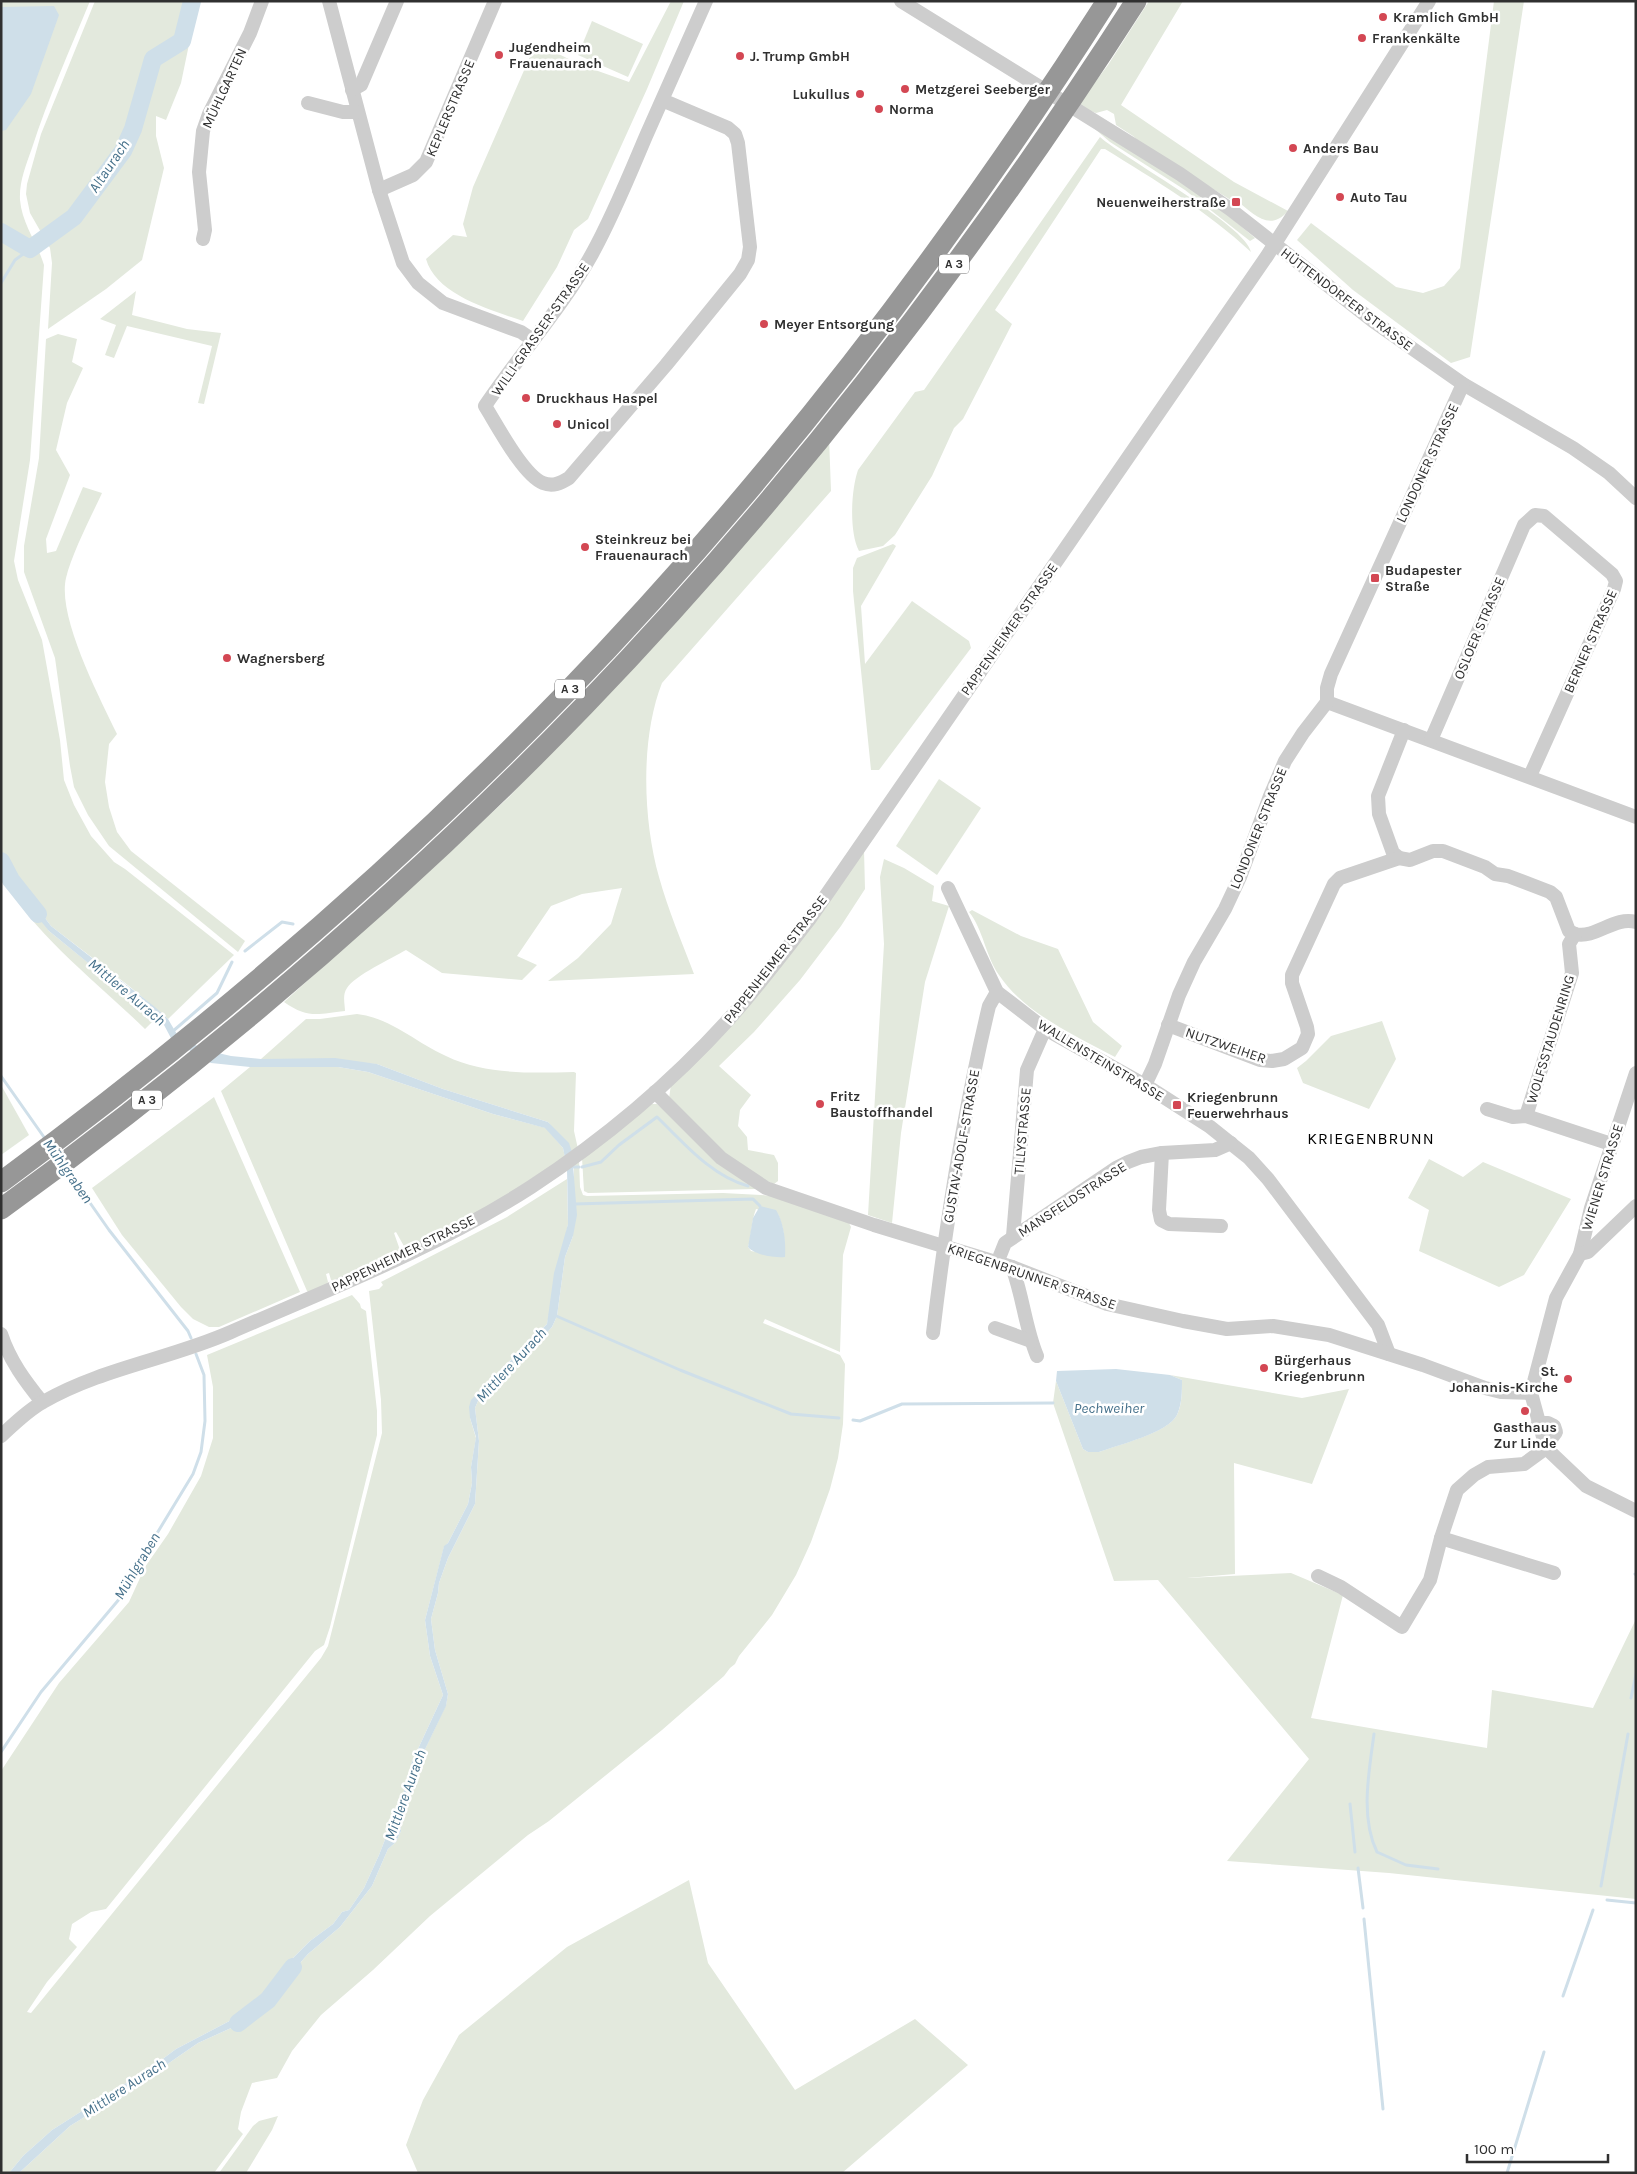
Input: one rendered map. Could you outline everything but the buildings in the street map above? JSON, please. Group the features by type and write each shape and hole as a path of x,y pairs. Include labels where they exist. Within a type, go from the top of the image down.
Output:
{"highway":[{"name":"A 3","path":"1,1209 151,1096 288,985 398,887 494,796 584,706 727,549 834,421 901,336 963,252 1058,99 1107,1"},
{"name":"A 3","path":"1,1182 147,1072 273,968 354,897 480,779 564,695 678,571 774,460 941,245 1136,1"}],"street":[{"name":"MÜHLGARTEN","path":"204,238 205,230 199,172 203,131 209,114 250,33 262,1"},
{"path":"329,1 379,190 400,255 408,270 426,290 454,308 520,332 533,340"},
{"path":"352,90 361,85 397,1"},
{"name":"KEPLERSTRASSE","path":"379,190 413,175 426,162 495,1"},
{"name":"WILLI-GRASSER-STRASSE","path":"662,100 728,128 735,134 738,143 750,247 748,260 740,274 666,365 569,478 554,485 538,481 523,465 485,406 573,286 592,254 609,222 662,100 706,1"},
{"name":"HÜTTENDORFER STRASSE","path":"901,1 1194,183 1373,322 1464,384 1573,448 1609,473 1636,498"},
{"path":"1274,244 1429,1"},
{"path":"308,103 343,112 357,112"},
{"name":"PAPPENHEIMER STRASSE","path":"1,1436 42,1402 91,1379 209,1342 338,1286 446,1236 530,1187 588,1147 655,1092 717,1032 761,982 808,920 1274,244"},
{"name":"LONDONER STRASSE","path":"1145,1085 1155,1064 1168,1025 1194,962 1225,909 1240,877 1270,796 1286,761 1303,733 1327,702 1327,688 1331,674 1464,384"},
{"name":"BERNER STRASSE","path":"1530,518 1539,515 1548,518 1612,574 1616,581 1530,776"},
{"name":"OSLOER STRASSE","path":"1431,740 1524,525 1530,518"},
{"path":"1327,702 1636,816"},
{"path":"1404,730 1378,796 1377,806 1393,854 1399,858 1410,860 1433,850 1443,851 1485,867 1495,874 1508,876 1550,892 1556,897 1569,931 1575,934 1585,935 1623,920 1636,922"},
{"name":"NUTZWEIHER","path":"1168,1025 1266,1061 1289,1057 1302,1048 1307,1039 1308,1027 1292,983 1292,975 1334,884 1340,878 1399,858"},
{"name":"WALLENSTEINSTRASSE","path":"948,888 997,992 1045,1029 1145,1085 1209,1126 1249,1158 1268,1179 1356,1294 1378,1325 1389,1354"},
{"name":"WOLFSSTAUDENRING","path":"1526,1116 1572,973 1569,944 1575,934"},
{"name":"GUSTAV-ADOLF-STRASSE","path":"933,1333 943,1246 981,1038 989,1006 997,992"},
{"name":"TILLYSTRASSE","path":"1013,1236 1027,1070 1045,1029"},
{"name":"WIENER STRASSE","path":"1580,1254 1591,1208 1611,1144 1635,1080"},
{"name":"KRIEGENBRUNNER STRASSE","path":"655,1092 720,1158 766,1188 874,1225 1012,1267 1107,1304 1227,1329 1274,1326 1330,1335 1485,1388 1501,1392 1531,1393"},
{"path":"1487,1109 1513,1117 1526,1116 1611,1144"},
{"name":"MANSFELDSTRASSE","path":"997,1263 1005,1243 1013,1236 1116,1168 1141,1157 1162,1153 1208,1151 1231,1143"},
{"path":"1162,1153 1159,1210 1161,1220 1169,1224 1222,1226"},
{"path":"1318,1576 1340,1587 1402,1627 1430,1580 1440,1538 1457,1490 1474,1475 1488,1468 1524,1464 1545,1448 1556,1432 1554,1426 1548,1423 1538,1423 1531,1393 1556,1298 1580,1254 1588,1252 1636,1206"},
{"path":"1012,1267 1017,1279 1030,1341 1037,1356"},
{"path":"995,1328 1030,1341"},
{"path":"1,1334 7,1352 42,1402"},
{"path":"1545,1448 1586,1486 1636,1512"},
{"path":"1440,1538 1554,1573"}],"shaded area":[{"path":"1,1 90,1 45,111 25,167 20,193 21,209 44,265 30,460 14,561 18,580 42,640 60,740 64,780 74,805 91,836 114,862 234,955 168,1019 129,986 51,926 27,894 49,931 156,1018 145,1029 67,957 31,919 1,876"},
{"path":"95,1 198,1 181,83 166,120 156,116 156,136 164,168 142,260 106,289 48,329 52,263 50,248 30,213 26,194 27,184 41,134"},
{"path":"671,1 684,1 647,89 588,219 574,230 557,267 523,321 481,306 453,292 432,272 426,259 453,235 467,237 463,224 473,187 536,43 581,65 629,82"},
{"path":"1149,1 1183,1 1121,105 1234,182 1288,211 1281,217 1268,221 1261,219 1236,200 1234,202 1141,144 1133,136 1116,125 1114,114 1107,110 1096,113 1077,106 1108,65"},
{"path":"1494,1 1524,1 1470,357 1451,363 1353,290 1297,240 1311,223 1396,287 1423,293 1444,286 1460,268"},
{"path":"592,21 643,44 628,77 578,55"},
{"path":"1096,126 1217,206 1255,238 1250,241 1185,190 1110,142 1095,129"},
{"path":"1100,137 1208,210 1244,240 1251,252 1217,223 1180,197 1143,172 1105,149 1101,149 995,310 1012,324 963,419 954,428 932,476 895,535 883,546 859,551 852,522 854,488 858,470 915,392 924,390"},
{"path":"136,291 132,315 187,329 221,333 204,404 198,403 212,346 127,326 114,358 105,355 116,325 100,319"},
{"path":"58,334 77,339 72,362 83,368 67,403 56,450 70,475 46,539 47,553 56,551 83,487 102,493 73,558 66,578 65,594 68,614 82,657 117,734 109,744 105,782 109,807 117,832 131,851 245,941 238,952 109,846 88,815 74,787 55,658 24,572 24,546 39,458 46,339"},
{"path":"829,437 831,491 662,683 655,705 647,754 646,780 650,831 659,877 694,974 548,981 578,958 611,924 622,888 582,894 551,906 517,956 537,965 522,980 442,973 406,950 351,983 345,994 345,1011 313,1014 300,1011 284,1002 509,797 671,622"},
{"path":"893,544 896,546 861,606 865,664 912,601 969,641 971,648 879,770 871,770 853,591 853,568 857,558"},
{"path":"939,779 981,808 937,875 896,846"},
{"path":"864,850 865,889 841,926 800,980 754,1032 719,1066 751,1095 740,1110 738,1126 747,1137 748,1150 774,1155 778,1163 778,1181 774,1184 757,1177 727,1158 669,1099 671,1084"},
{"path":"884,859 904,868 934,886 932,901 949,906 925,982 901,1133 892,1223 868,1215 884,944 880,877"},
{"path":"972,910 1021,936 1058,949 1093,1022 1122,1046 1115,1057 1068,1032 1036,1012 1010,989 999,975 991,960 978,926 969,912"},
{"path":"357,1014 381,1020 446,1056 476,1067 508,1072 576,1073 574,1131 578,1149 572,1152 548,1122 443,1089 377,1064 261,1059 306,1019"},
{"path":"1382,1021 1396,1059 1369,1109 1303,1083 1297,1068 1331,1036"},
{"path":"250,1067 338,1067 368,1072 493,1114 546,1128 563,1148 565,1157 493,1204 409,1249 405,1248 396,1232 394,1233 400,1250 397,1255 335,1282 331,1280 329,1273 326,1274 328,1282 326,1286 309,1293 221,1091"},
{"path":"1,1085 29,1135 1,1155"},
{"path":"214,1097 300,1292 219,1327 209,1327 193,1319 181,1307 122,1235 92,1188"},
{"path":"651,1104 657,1104 756,1186 755,1189 588,1193 584,1191 582,1158"},
{"path":"1429,1159 1463,1177 1483,1162 1571,1199 1524,1275 1499,1287 1419,1251 1429,1210 1408,1198"},
{"path":"579,1160 580,1187 583,1195 587,1196 723,1193 761,1195 780,1197 848,1221 851,1227 843,1255 840,1352 765,1319 763,1323 840,1355 845,1364 843,1424 838,1458 830,1489 811,1542 796,1575 772,1615 724,1676 662,1730 549,1821 528,1835 430,1916 373,1970 321,2015 292,2051 277,2078 252,2083 241,2112 238,2129 243,2134 214,2173 19,2173 70,2126 143,2081 198,2043 240,2024 268,1999 308,1954 340,1927 372,1886 388,1849 396,1842 401,1831 400,1819 418,1774 417,1766 446,1705 448,1694 435,1650 431,1619 439,1583 448,1558 475,1504 479,1441 475,1408 478,1401 525,1357 552,1327 557,1316 565,1257 573,1236 574,1164","holes":["756,1209 778,1214 784,1236 781,1257 751,1251 748,1247"]},
{"path":"567,1179 568,1224 547,1324 483,1387 470,1418 476,1438 468,1504 448,1543 444,1547 425,1620 430,1656 443,1695 411,1764 411,1773 364,1888 349,1910 342,1912 333,1924 310,1941 286,1965 263,1996 239,2016 176,2049 156,2064 52,2130 23,2156 9,2173 1,2173 1,1771 59,1683 129,1602 145,1567 168,1534 201,1476 213,1438 213,1387 207,1355 352,1295 361,1308 366,1311 377,1411 377,1435 330,1627 324,1645 315,1651 106,1909 91,1912 72,1924 69,1939 77,1947 47,1982 27,2012 31,2013 321,1658 328,1646 382,1433 381,1400 369,1291 379,1289 383,1285 381,1282 507,1217"},
{"path":"1170,1375 1302,1398 1349,1389 1312,1484 1234,1463 1235,1574 1187,1578 1291,1573 1343,1595 1311,1718 1487,1748 1492,1690 1593,1708 1636,1619 1636,1899 1389,1873 1227,1861 1309,1759 1158,1580 1114,1581 1053,1403 1056,1381 1083,1449 1088,1452 1099,1452 1153,1433 1172,1421 1180,1407 1182,1380"},
{"path":"689,1880 708,1963 795,2090 915,2019 968,2065 842,2173 418,2173 406,2145 423,2100 459,2035 567,1947"},
{"path":"278,2116 272,2130 246,2173 219,2173 253,2126 259,2121"}],"water":[{"path":"54,6 59,15 31,94 6,130 1,131 1,7"},
{"path":"27,894 51,926 155,1007 168,1019 178,1036 205,1050 231,1056 261,1059 335,1058 377,1064 443,1089 548,1122 569,1143 572,1152 577,1215 573,1236 565,1257 557,1316 552,1327 525,1357 478,1401 475,1408 479,1441 475,1504 448,1558 439,1583 431,1619 435,1650 448,1694 446,1706 417,1766 418,1774 400,1819 401,1831 396,1842 388,1849 372,1886 340,1927 308,1954 268,1999 240,2024 198,2043 143,2081 70,2126 19,2173 9,2173 23,2156 52,2130 156,2064 176,2049 239,2016 263,1996 286,1965 310,1941 333,1924 342,1912 349,1910 364,1888 411,1773 411,1764 443,1695 430,1656 425,1620 444,1546 448,1543 468,1504 476,1437 470,1418 469,1407 471,1400 547,1324 554,1273 568,1224 567,1168 563,1148 545,1128 493,1114 368,1072 338,1067 250,1067 211,1063 172,1040 164,1025 49,931 22,898"},
{"path":"760,1206 776,1210 779,1215 784,1232 785,1257 765,1255 755,1252 748,1247 753,1218"},
{"name":"Pechweiher","path":"1116,1369 1170,1375 1182,1380 1179,1411 1172,1421 1153,1433 1099,1452 1088,1452 1083,1449 1056,1381 1057,1371"}],"waterway":[{"name":"Altaurach","path":"1,232 30,249 74,217 123,151 133,129 153,59 182,41 192,1"},
{"name":"Altaurach","path":"1,283 15,260 30,249"},
{"name":"Mittlere Aurach","path":"1,861 11,880 38,914"},
{"path":"245,951 282,922 293,924"},
{"path":"172,1032 217,993 232,962"},
{"name":"Mühlgraben","path":"1,1076 46,1140"},
{"path":"582,1167 601,1162 619,1145 657,1117 698,1157 722,1175 748,1186"},
{"path":"574,1167 579,1167"},
{"name":"Mühlgraben","path":"67,1170 109,1230 188,1331 191,1338"},
{"path":"574,1204 753,1199 760,1206"},
{"path":"554,1315 680,1370 791,1414 839,1418"},
{"name":"Mühlgraben","path":"1,1752 41,1692 126,1591 142,1558 193,1474 201,1452 205,1421 204,1375 196,1354"},
{"path":"853,1420 860,1421 902,1404 1053,1403"},
{"path":"1631,1698 1636,1674"},
{"path":"1374,1734 1368,1779 1367,1809 1372,1838 1377,1852 1406,1865 1438,1869"},
{"path":"1601,1886 1628,1734"},
{"path":"1350,1804 1355,1852"},
{"path":"1358,1868 1363,1908"},
{"path":"1607,1900 1636,1903"},
{"path":"1563,1996 1593,1910"},
{"path":"1364,1919 1383,2109"},
{"name":"Mittlere Aurach","path":"238,2023 268,2000 293,1967"},
{"path":"1507,2173 1544,2052"}],"place":[{"name":"Kramlich GmbH","path":"1383,17"},
{"name":"Frankenkälte","path":"1362,38"},
{"name":"Jugendheim Frauenaurach","path":"499,55"},
{"name":"J. Trump GmbH","path":"740,56"},
{"name":"Metzgerei Seeberger","path":"905,89"},
{"name":"Lukullus","path":"860,94"},
{"name":"Norma","path":"879,109"},
{"name":"Anders Bau","path":"1293,148"},
{"name":"Auto Tau","path":"1340,197"},
{"name":"Neuenweiherstraße","path":"1236,202"},
{"name":"Meyer Entsorgung","path":"764,324"},
{"name":"Druckhaus Haspel","path":"526,398"},
{"name":"Unicol","path":"557,424"},
{"name":"Steinkreuz bei Frauenaurach","path":"585,547"},
{"name":"Budapester Straße","path":"1375,578"},
{"name":"Wagnersberg","path":"227,658"},
{"name":"Fritz Baustoffhandel","path":"820,1104"},
{"name":"Kriegenbrunn Feuerwehrhaus","path":"1177,1105"},
{"name":"Bürgerhaus Kriegenbrunn","path":"1264,1368"},
{"name":"St. Johannis-Kirche","path":"1568,1379"},
{"name":"Gasthaus Zur Linde","path":"1525,1411"}],"district":[{"name":"KRIEGENBRUNN","path":"1371,1138"}]}
